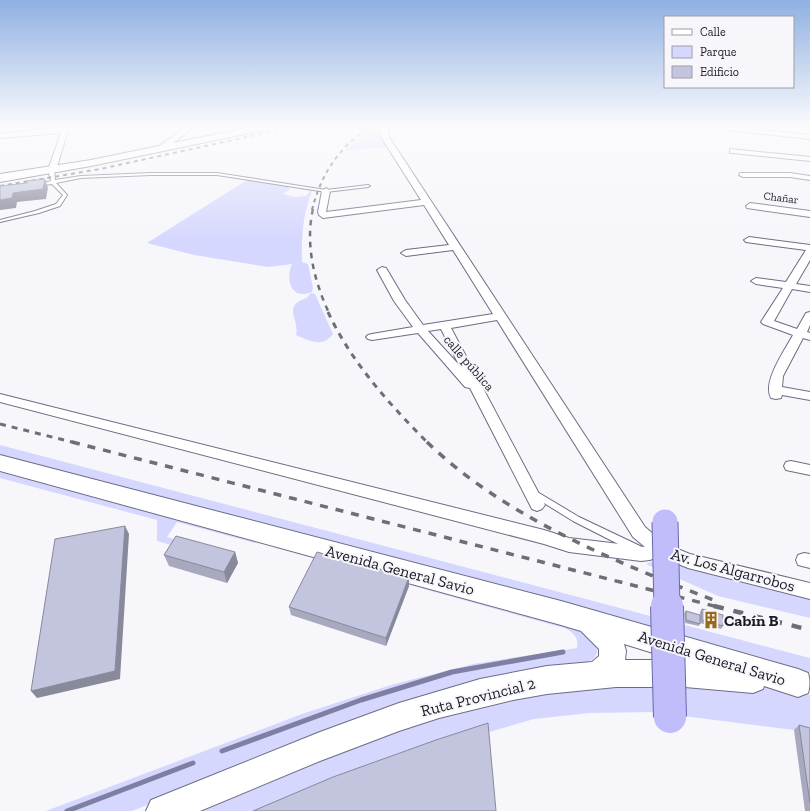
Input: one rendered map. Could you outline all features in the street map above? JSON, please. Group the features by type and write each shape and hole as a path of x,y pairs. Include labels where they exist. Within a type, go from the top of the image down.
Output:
{"main road":[{"path":"0,178 78,165"},
{"name":"Avenida General Savio","path":"0,463 585,620 804,685"},
{"path":"665,522 670,717"},
{"path":"585,620 600,629 608,638 611,645 611,661 607,668 596,676"},
{"name":"Ruta Provincial 2","path":"162,811 314,750 410,714 481,693 512,686 596,676 685,674 743,677 804,685"}],"street":[{"path":"52,170 54,165"},
{"name":"Av. Los Algarrobos","path":"403,165 501,316 622,508 655,551 688,561 810,591"},
{"path":"743,175 790,175 810,178"},
{"path":"326,191 322,212 323,215 427,202"},
{"name":"Chañar","path":"750,206 810,214"},
{"path":"749,240 810,248"},
{"path":"406,253 455,247"},
{"path":"805,336 767,322 810,252"},
{"name":"calle pública","path":"382,270 392,291 420,329 485,404"},
{"path":"756,281 810,289"},
{"path":"810,315 805,336 777,376 775,392 810,396"},
{"name":"calle pública","path":"372,337 501,316"},
{"name":"calle pública","path":"444,326 485,404"},
{"path":"0,398 570,545 641,554 655,551"},
{"path":"485,404 538,504"},
{"path":"791,466 810,470"}],"lane":[{"path":"0,221 58,205 65,195 53,182 51,178 52,170"},
{"path":"31,186 81,177 217,174 326,191 368,186"},
{"path":"530,491 576,519 614,538 655,551"}],"green space":[{"path":"85,165 99,165 55,174 55,171"},
{"path":"247,180 288,187 290,189 283,194 295,197 306,196 310,191 312,191 302,235 302,262 308,264 313,288 312,292 299,294 292,287 289,276 292,264 268,267 194,255 147,243"},
{"path":"311,293 315,294 333,334 325,341 311,341 296,335 297,329 293,309 299,301 307,298"},
{"path":"0,445 810,658 810,673 0,455"},
{"path":"0,470 258,539 255,543 177,522 167,537 184,542 181,548 157,541 157,520 0,478"},
{"path":"279,545 575,625 595,644 597,653 593,659 586,664 308,741 132,811 46,811 302,714 391,685 473,664 577,648 575,635 564,628 277,548"},
{"path":"659,559 810,596 810,618 718,596 646,564"},
{"path":"590,684 756,685 810,695 810,735 794,730 652,712 589,713 534,719 486,733 276,811 191,811 383,732 475,703"}],"building":[{"path":"45,179 43,189 13,193 12,198 0,200 0,186"},
{"path":"125,526 115,671 31,691 55,539"},
{"path":"176,536 235,552 224,572 164,555"},
{"path":"317,552 409,577 386,638 289,607"},
{"name":"Cabín B","path":"702,609 723,615 723,626 702,620"},
{"path":"686,611 700,615 700,624 686,620"},
{"path":"488,723 496,811 253,811 333,777"},
{"path":"799,725 810,728 810,803"}],"waterway":[{"path":"222,751 361,700 452,672 563,652"},
{"path":"67,811 193,763"}],"railway":[{"path":"0,186 119,165"},
{"path":"312,210 320,185 331,165"},
{"path":"313,209 310,236 312,262 319,288 329,313"},
{"path":"328,312 348,348 372,382 427,442"},
{"path":"0,424 72,442"},
{"path":"72,442 76,443"},
{"path":"72,442 718,607"},
{"path":"427,442 458,469 491,493 526,515 602,554 640,571 716,601"},
{"path":"714,606 718,607"},
{"path":"718,607 810,630"}],"place":[{"name":"Cabín B","path":"711,620"}]}
